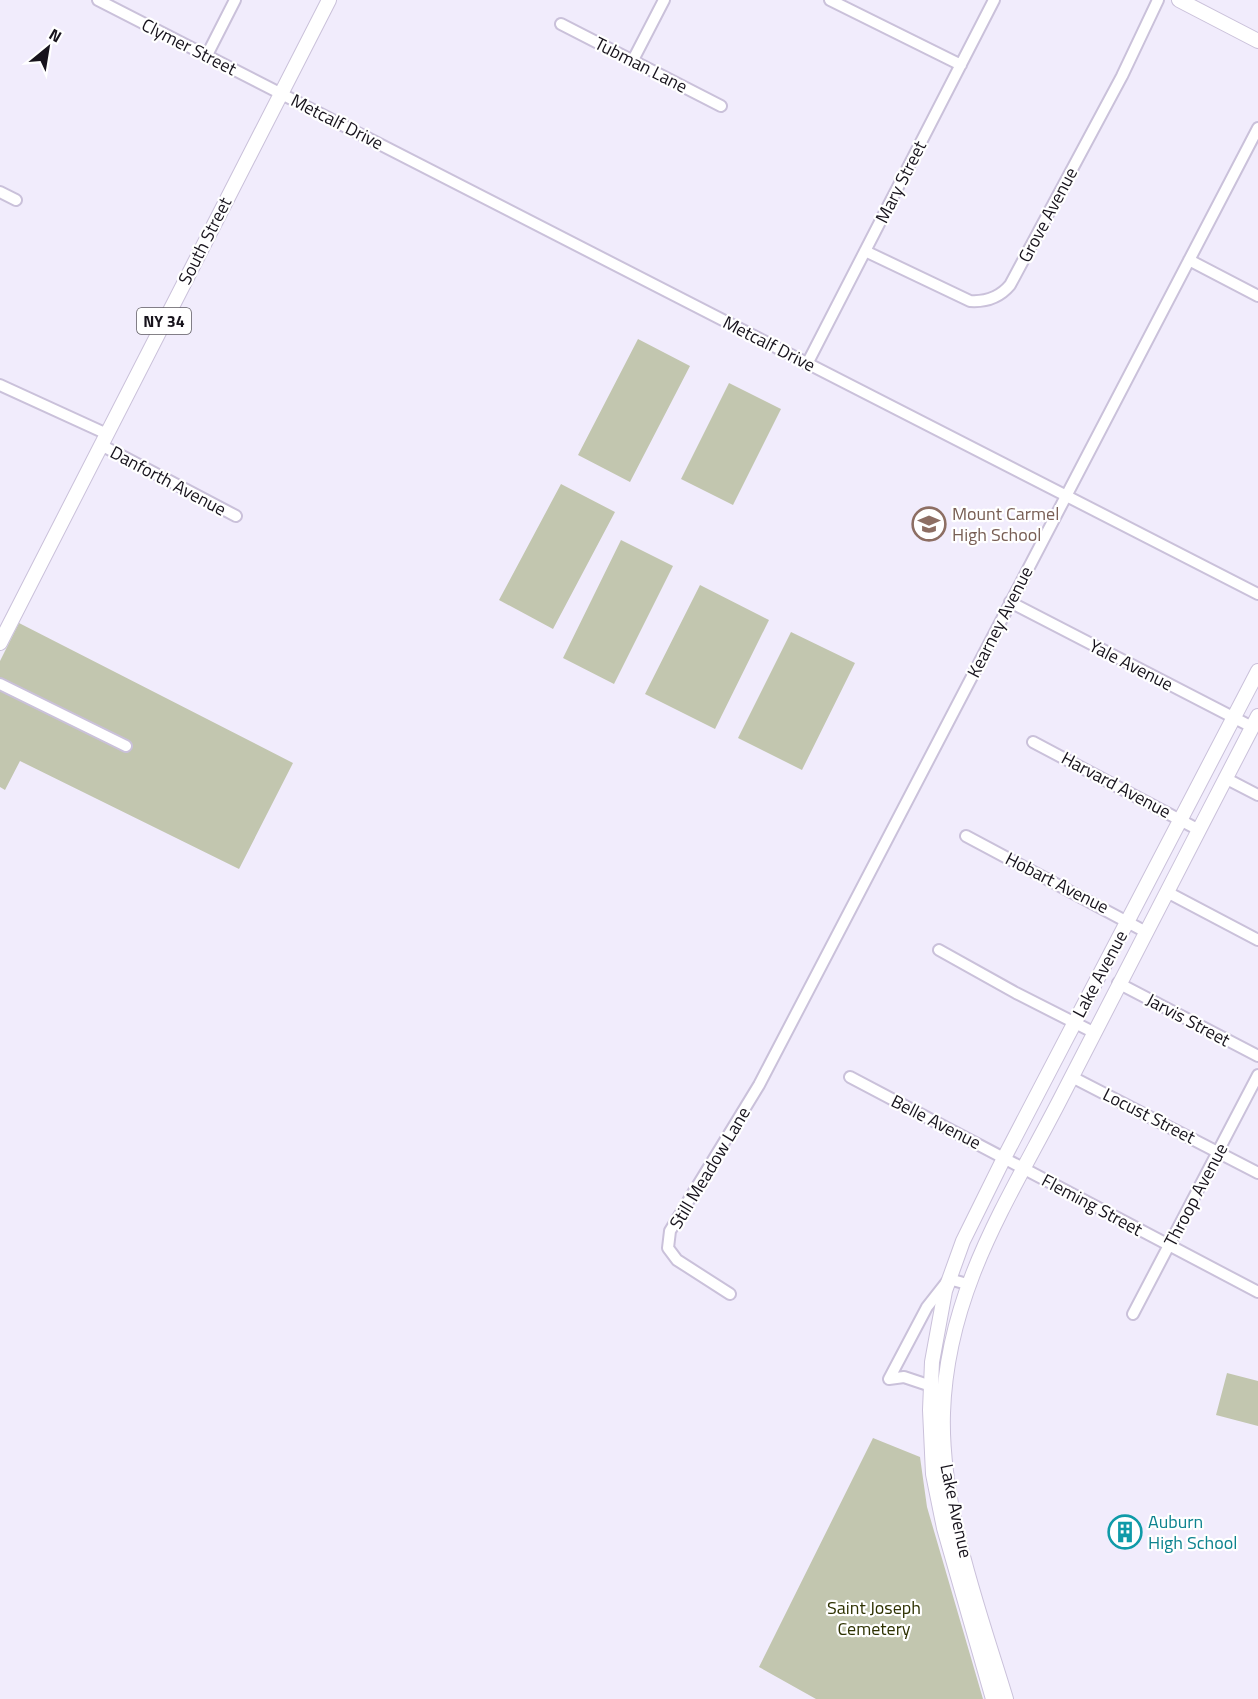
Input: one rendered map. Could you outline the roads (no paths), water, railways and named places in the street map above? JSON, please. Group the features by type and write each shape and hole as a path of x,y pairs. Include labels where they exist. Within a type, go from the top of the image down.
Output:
{"main road":[{"name":"South Street","path":"0,643 329,0"},
{"path":"1179,0 1258,41"},
{"name":"Lake Avenue","path":"993,1699 938,1500 930,1440 931,1386 938,1326 949,1279 963,1241 1004,1158 1258,671"},
{"name":"Lake Avenue","path":"1006,1699 959,1536 944,1458 943,1413 947,1361 967,1284 1023,1168 1255,722"}],"street":[{"name":"Clymer Street","path":"98,0 281,94"},
{"path":"207,56 236,0"},
{"path":"633,60 664,0"},
{"path":"830,0 961,65"},
{"name":"Mary Street","path":"807,364 994,0"},
{"name":"Grove Avenue","path":"865,251 970,301 985,300 1003,292 1010,285 1106,106 1158,0"},
{"name":"Tubman Lane","path":"561,24 722,106"},
{"name":"Metcalf Drive","path":"281,94 1258,594"},
{"name":"Kearney Avenue","path":"759,1085 1258,128"},
{"path":"0,192 16,200"},
{"path":"1189,260 1258,296"},
{"name":"Danforth Avenue","path":"0,385 104,440 236,516"},
{"name":"Yale Avenue","path":"1010,602 1234,718 1255,722"},
{"path":"0,684 126,746"},
{"name":"Harvard Avenue","path":"1033,742 1199,830"},
{"path":"1225,778 1258,795"},
{"name":"Hobart Avenue","path":"966,836 1146,932"},
{"path":"1167,891 1258,940"},
{"path":"939,950 1093,1032"},
{"name":"Jarvis Street","path":"1118,983 1258,1056"},
{"name":"Throop Avenue","path":"1133,1314 1258,1075"},
{"name":"Belle Avenue","path":"850,1077 1023,1168"},
{"name":"Locust Street","path":"1072,1077 1258,1173"},
{"name":"Still Meadow Lane","path":"730,1294 677,1260 668,1248 670,1231 759,1085"},
{"name":"Fleming Street","path":"1023,1168 1258,1292"},
{"path":"949,1279 967,1284"},
{"name":"Lake Avenue","path":"931,1386 904,1377 889,1379 927,1307 949,1279"}],"place":[{"name":"Mount Carmel High School","path":"929,524"},
{"name":"Auburn High School","path":"1125,1532"}],"park label":[{"name":"Saint Joseph Cemetery","path":"874,1618"}]}
